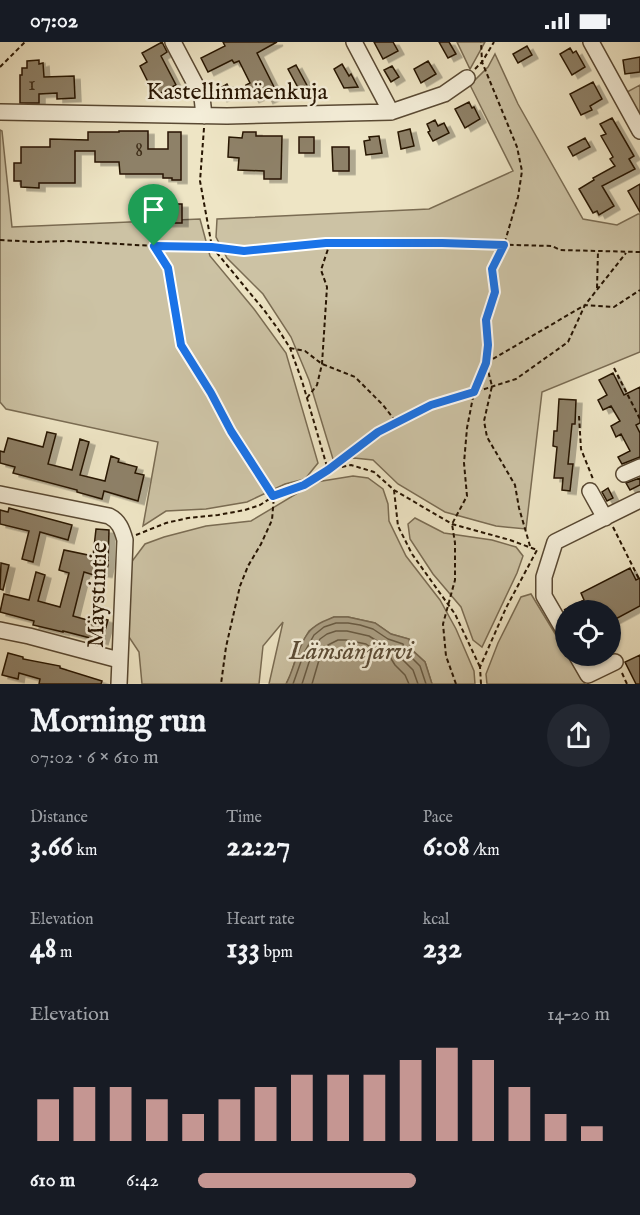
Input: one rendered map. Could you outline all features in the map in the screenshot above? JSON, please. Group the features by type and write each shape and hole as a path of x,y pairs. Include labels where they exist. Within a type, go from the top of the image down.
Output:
{"street":[{"path":"173,42 202,97 204,116"},
{"path":"354,42 391,112"},
{"path":"591,42 640,131"},
{"name":"Kastellinmäenkuja","path":"0,112 204,116 391,112 444,94 467,78"},
{"path":"624,474 640,467"},
{"path":"592,488 606,517"},
{"name":"Mäystintie","path":"0,494 109,516 118,522 125,540 118,684"},
{"path":"555,615 544,596 544,577 555,542 640,500"},
{"path":"0,630 119,660"},
{"path":"583,666 588,675 607,666"}],"path":[{"path":"0,67 25,42"},
{"path":"456,684 446,656 443,624 455,580 455,543 452,524 467,496 464,463 467,428 474,392 486,363 488,345 486,320 495,292 492,269 504,245 518,197 522,171 517,147 482,62 481,42"},
{"path":"467,78 482,62 494,42"},
{"path":"204,116 200,181 212,247 264,310 290,348 328,470"},
{"path":"0,240 212,247 244,251 330,243 442,243 552,246 560,250 640,252"},
{"path":"307,398 317,385 322,364 327,287 321,270 330,243"},
{"path":"154,246 168,268 181,345 211,393 231,431 273,496 272,520 240,586 220,684"},
{"path":"597,290 598,251"},
{"path":"125,540 166,523 245,510 260,505 273,496 304,485 378,432 431,405 516,379 568,342 585,305 626,253"},
{"path":"486,363 585,305 615,307 640,290"},
{"path":"290,348 305,351 322,364 355,377 397,423"},
{"path":"486,363 492,386 484,421 487,437 515,485 530,548"},
{"path":"614,368 640,419"},
{"path":"579,416 581,449 592,488"},
{"path":"328,470 351,465 374,472 394,490 452,524 537,550 506,608 480,667"},
{"path":"394,490 398,526 412,554 455,614 480,667 481,684"},
{"path":"606,517 638,577 640,576"}],"shaded area":[{"path":"457,42 485,42 470,69"},
{"path":"495,54 518,104 583,219 617,225 640,214 640,352 542,392 526,529 496,526 445,512 398,484 373,460 333,459 309,380 291,337 263,294 227,258 216,237 217,219 429,209 513,171 470,85 488,67"},
{"path":"640,85 640,116 627,92"},
{"path":"0,130 2,131 12,227 200,219 210,256 254,309 286,353 318,463 305,479 285,484 247,502 206,509 166,511 143,526 158,442 6,409 0,402"},
{"path":"353,476 368,478 383,489 388,504 389,521 406,556 440,600 456,629 474,671 475,684 432,684 425,662 411,649 409,639 391,634 375,623 348,617 334,617 309,631 298,651 286,684 269,684 283,622 263,646 259,684 142,684 139,652 129,637 130,564 145,544 206,526 251,521 316,482"},
{"path":"415,518 444,533 492,540 516,547 523,556 482,647 473,640 461,607 433,574 410,539 408,524"},
{"path":"531,594 555,634 555,666 575,666 585,684 487,684 486,674 498,643 521,597"}],"water":[{"name":"Lämsänjärvi","path":"334,617 348,617 375,623 391,634 409,639 411,649 425,662 432,684 286,684 308,633 318,624"}],"building":[{"path":"162,42 167,52 161,56 176,85 155,96 140,66 147,62 142,53"},
{"path":"223,42 277,42 257,53 278,95 267,100 264,94 253,99 246,85 250,83 239,61 234,63 232,60 208,72 201,58 225,46"},
{"path":"374,42 393,42 398,51 383,59"},
{"path":"439,42 449,42 456,54 448,58"},
{"path":"527,46 532,55 518,63 513,54"},
{"path":"570,48 573,53 576,51 585,67 572,75 560,54"},
{"path":"640,57 640,72 625,74 623,60"},
{"path":"39,60 39,64 43,63 44,77 74,76 75,98 57,99 57,93 39,94 39,103 20,103 22,68 27,68 27,61"},
{"path":"428,61 436,74 421,83 414,69"},
{"path":"342,64 358,87 344,88 334,69"},
{"path":"296,65 310,91 302,95 288,69"},
{"path":"392,66 399,77 391,82 384,70"},
{"path":"593,82 602,99 590,106 592,110 581,115 570,94"},
{"path":"227,84 232,93 221,98 217,90"},
{"path":"469,102 480,119 465,128 455,109"},
{"path":"612,118 634,156 629,159 635,169 602,186 614,206 599,215 597,211 593,213 579,189 615,166 610,159 613,157 601,136 606,134 600,124"},
{"path":"435,120 438,126 444,123 449,133 433,141 427,124"},
{"path":"410,129 414,146 401,149 398,132"},
{"path":"148,131 148,149 168,149 168,132 181,132 181,180 163,178 163,174 120,174 119,162 95,162 95,151 75,151 75,183 39,183 39,188 21,187 21,181 14,181 14,163 21,163 21,147 50,147 50,139 88,140 88,132"},
{"path":"243,132 256,132 256,136 282,136 281,179 264,179 264,171 238,170 239,158 228,157 229,137 242,138"},
{"path":"379,136 382,153 366,155 364,141 370,140 369,137"},
{"path":"299,137 314,137 314,153 299,153"},
{"path":"585,138 590,147 573,156 568,147"},
{"path":"332,147 349,147 349,171 333,171"},
{"path":"640,184 640,212 628,191"},
{"path":"160,204 182,204 182,223 154,223 151,206 160,207"},
{"path":"613,373 624,395 640,387 640,423 636,425 640,433 640,457 622,464 618,457 630,451 621,434 616,437 611,426 620,421 611,406 603,410 598,400 607,395 599,380"},
{"path":"559,399 576,400 575,424 572,424 568,464 573,464 570,491 562,490 563,478 554,478 557,447 553,446 554,431 557,431"},
{"path":"47,432 56,434 48,464 72,470 80,439 89,442 80,475 105,481 111,456 119,459 118,462 137,467 135,473 144,475 138,501 104,491 102,499 13,473 15,467 0,463 0,451 4,452 8,438 43,447"},
{"path":"640,478 640,485 630,490 626,483"},
{"path":"608,488 613,498 607,501 602,492"},
{"path":"9,508 72,525 68,540 40,532 33,562 22,559 29,531 0,524 0,510 8,512"},
{"path":"96,529 109,530 106,574 100,573 100,577 84,572 73,616 91,621 93,616 108,620 102,641 33,625 34,621 0,612 4,594 29,600 36,572 45,575 38,601 60,607 69,573 59,570 64,550 93,556"},
{"path":"1,563 9,565 3,590 0,589"},
{"path":"630,568 636,580 640,578 640,606 621,616 621,600 584,600 581,593"},
{"path":"8,653 23,657 23,659 60,666 60,668 102,681 101,684 39,684 40,679 19,673 18,679 2,675"},
{"path":"640,655 640,684 636,684 625,662"}],"route":[{"path":"326,243 504,245 492,269 495,292 486,320 488,345 486,363 474,392 431,405 378,432 304,485 273,496 231,431 211,393 181,345 168,268 154,246 212,247 244,251 326,243"}]}
